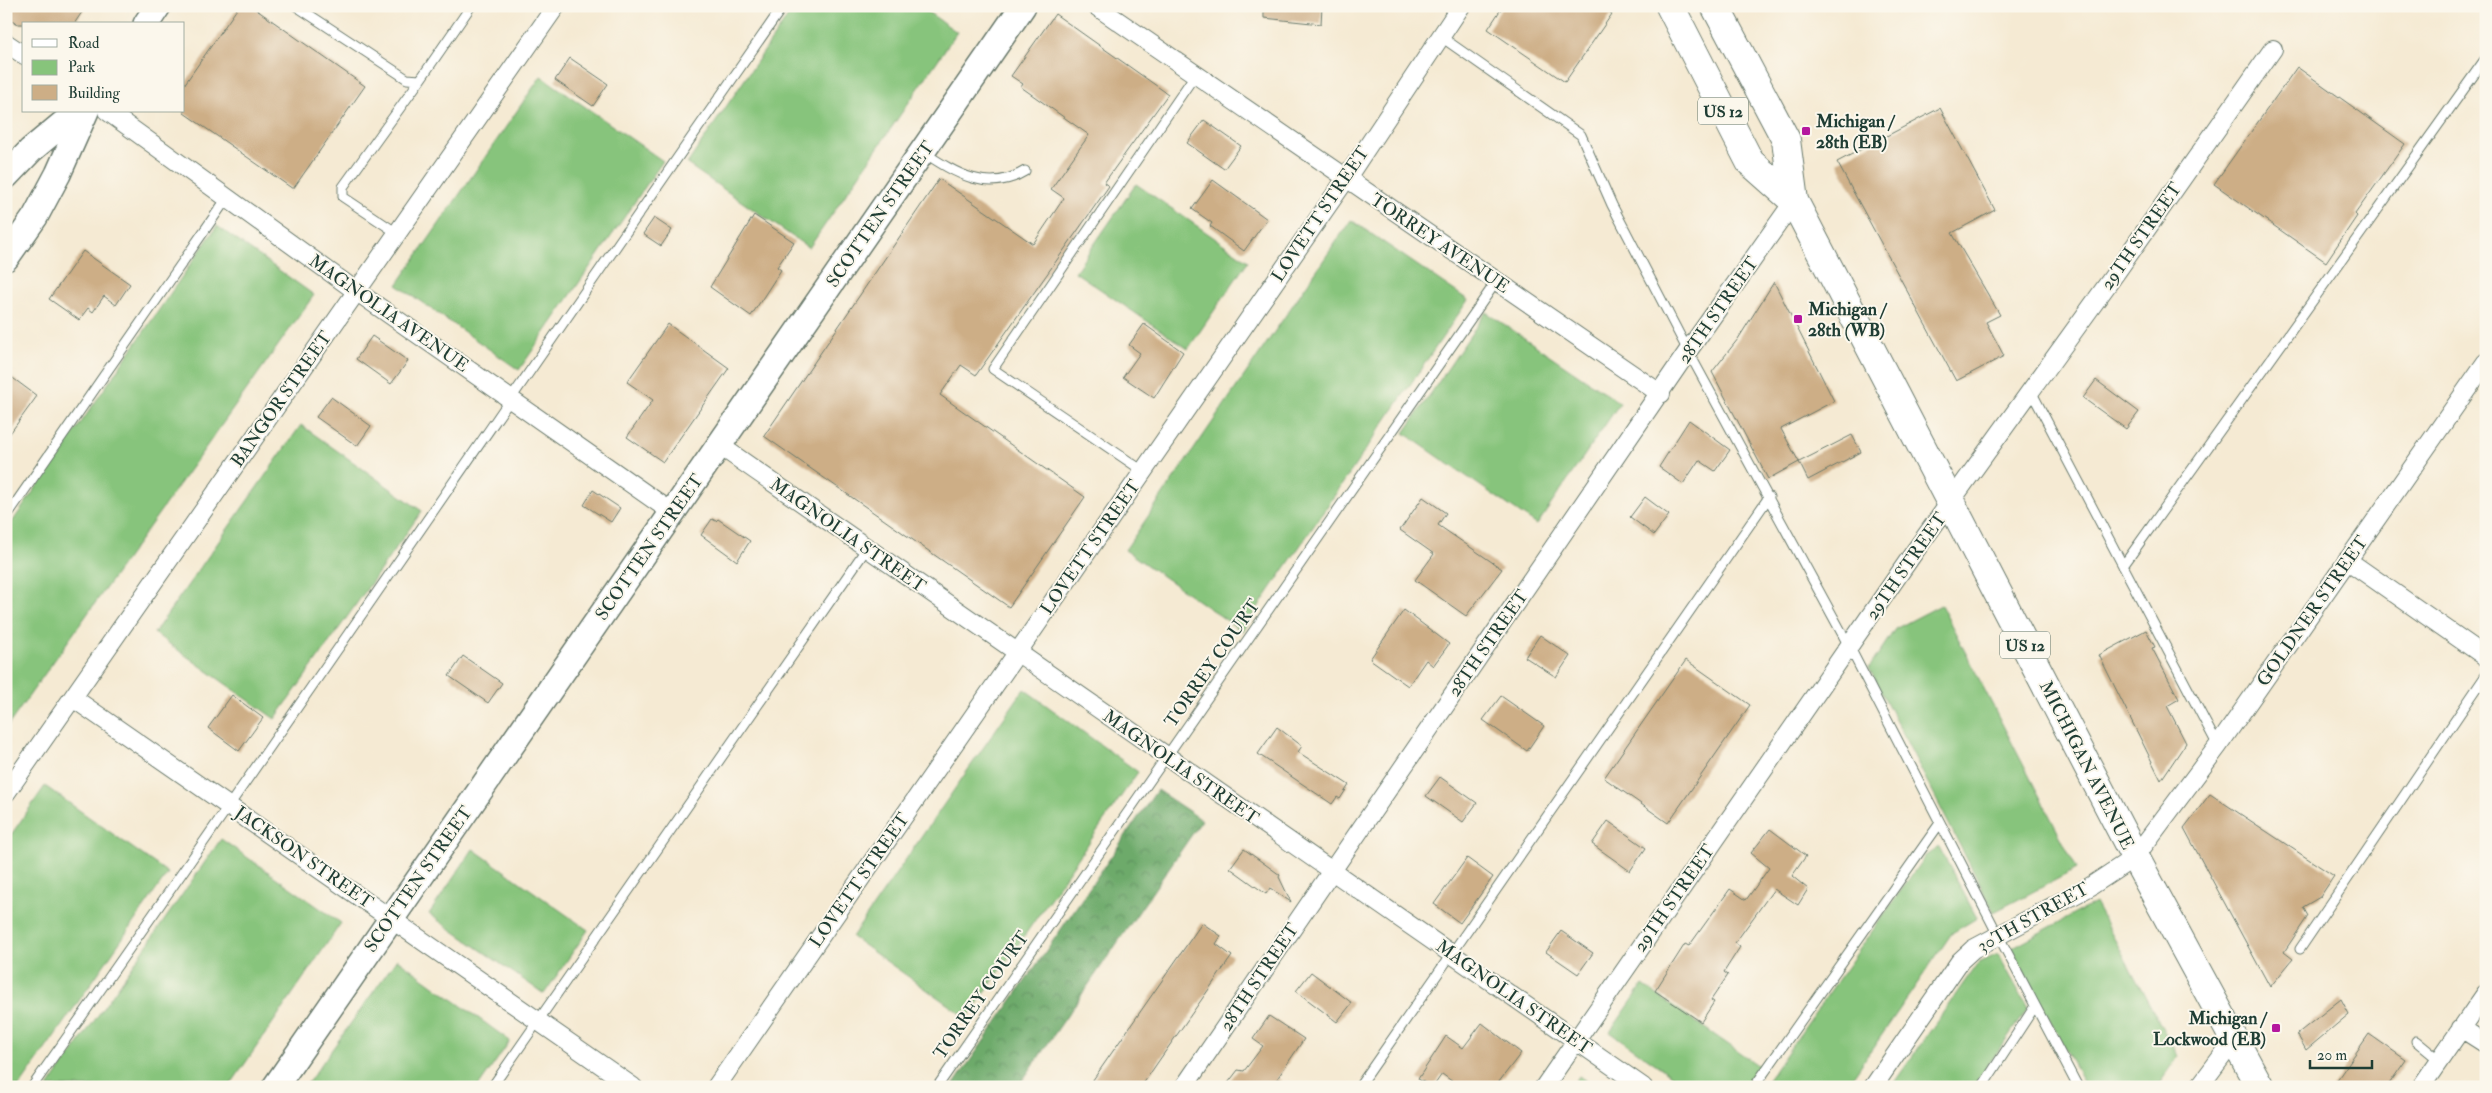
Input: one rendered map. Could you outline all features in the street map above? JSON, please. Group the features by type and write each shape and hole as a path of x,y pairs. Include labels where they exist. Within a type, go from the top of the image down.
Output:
{"main road":[{"name":"MICHIGAN AVENUE","path":"1670,6 1750,162 1794,201"},
{"name":"MICHIGAN AVENUE","path":"1715,6 1786,140 1794,201 2135,857 2260,1087"}],"street":[{"path":"147,22 158,6"},
{"name":"BANGOR STREET","path":"6,793 556,6"},
{"name":"SCOTTEN STREET","path":"275,1087 1023,6"},
{"name":"TORREY AVENUE","path":"1096,6 1661,394"},
{"name":"LOVETT STREET","path":"716,1087 1346,179 1461,6"},
{"path":"6,43 22,54"},
{"name":"29TH STREET","path":"1544,1087 1849,646 2273,49"},
{"path":"6,176 31,150 77,112"},
{"path":"6,258 35,217 58,174 86,112"},
{"name":"MAGNOLIA AVENUE","path":"109,112 356,291 673,513"},
{"name":"28TH STREET","path":"1184,1087 1688,352 1794,201"},
{"name":"GOLDNER STREET","path":"2135,857 2218,746 2486,362"},
{"name":"MAGNOLIA STREET","path":"720,445 1643,1087"},
{"path":"2347,560 2486,657"},
{"name":"JACKSON STREET","path":"73,698 633,1087"},
{"name":"30TH STREET","path":"1873,1087 1960,961 1973,949 2091,886 2135,857"},
{"path":"2421,1087 2486,993"},
{"path":"2462,1028 2486,1044"},
{"path":"2199,1087 2235,1039"}],"lane":[{"path":"296,6 406,79 420,80"},
{"path":"397,233 343,197 343,187 471,6"},
{"path":"32,1087 231,806 510,398 783,6"},
{"path":"1440,36 1581,135 1612,205 1688,352 1849,646 2078,1087"},
{"path":"2123,566 2486,58"},
{"path":"1143,471 993,369 1195,75"},
{"path":"923,152 947,168 971,178 992,182 1011,179 1025,171"},
{"path":"6,517 227,198"},
{"name":"TORREY COURT","path":"937,1087 1496,282"},
{"path":"2031,391 2218,746"},
{"path":"1359,1087 1769,497"},
{"path":"492,1087 868,548"},
{"path":"2300,949 2486,675"},
{"path":"1754,1087 1940,824"},
{"path":"1982,1087 2035,1006"},
{"path":"2416,1041 2439,1060"}],"green space":[{"path":"795,6 919,6 957,32 809,248 687,164"},
{"path":"541,76 663,161 519,370 397,285"},
{"path":"1136,184 1248,261 1188,349 1075,272"},
{"path":"1351,220 1468,300 1242,631 1125,550"},
{"path":"217,226 314,295 7,727 6,531"},
{"path":"1486,312 1620,403 1537,525 1404,433"},
{"path":"301,425 422,511 275,719 154,633"},
{"path":"1941,605 2077,869 1994,912 1869,668 1895,629"},
{"path":"1024,689 1138,772 967,1018 852,937"},
{"path":"45,786 168,873 19,1087 6,1087 6,842"},
{"path":"1157,790 1202,820 1018,1087 952,1087"},
{"path":"221,839 341,923 229,1087 48,1087"},
{"path":"1939,847 1977,918 1952,933 1846,1087 1763,1087 1925,856"},
{"path":"473,849 588,930 544,994 429,914"},
{"path":"2095,903 2178,1057 2157,1087 2086,1087 2011,948"},
{"path":"1998,954 2028,1008 1973,1087 1891,1087 1977,964"},
{"path":"397,959 510,1041 478,1087 305,1087"},
{"path":"1643,985 1759,1066 1744,1087 1688,1087 1610,1032"},
{"path":"1579,1076 1595,1087 1572,1087"}],"building":[{"path":"6,6 86,6 75,22 22,22 22,24 18,24 6,16"},
{"path":"239,6 251,6 365,86 293,189 184,113 185,84"},
{"path":"1264,6 1322,6 1321,24 1264,18"},
{"path":"1503,6 1601,6 1612,14 1565,82 1488,29"},
{"path":"1055,14 1168,94 1104,183 1109,186 976,375 961,365 940,395 1085,497 1009,607 764,436 939,179 1033,244 1064,198 1051,189 1089,135 1021,87 1023,84 1011,76"},
{"path":"570,58 608,84 593,106 555,80"},
{"path":"2297,67 2405,144 2355,214 2357,216 2326,262 2214,184"},
{"path":"1940,108 1995,210 1952,233 2000,315 1986,322 2004,356 1956,381 1837,162"},
{"path":"1204,120 1241,146 1224,169 1187,143"},
{"path":"1213,180 1267,219 1244,251 1210,226 1212,223 1192,209"},
{"path":"754,215 794,242 777,267 781,270 751,316 710,287"},
{"path":"654,218 672,230 661,246 643,234"},
{"path":"83,251 130,284 116,305 104,296 93,312 88,308 79,320 49,299"},
{"path":"1774,282 1834,401 1781,429 1799,462 1768,479 1712,372 1738,339"},
{"path":"668,324 729,368 663,462 627,437 653,400 627,382"},
{"path":"1144,324 1183,352 1154,398 1123,377 1140,353 1129,345"},
{"path":"372,336 408,361 391,384 356,359"},
{"path":"6,373 37,396 6,439"},
{"path":"2096,380 2139,412 2126,429 2083,398"},
{"path":"331,397 371,426 357,446 316,417"},
{"path":"1689,420 1730,450 1715,471 1699,460 1683,484 1659,467"},
{"path":"1852,435 1861,452 1808,480 1799,462"},
{"path":"593,490 620,508 611,522 584,505"},
{"path":"1423,497 1446,513 1438,525 1502,569 1466,616 1415,580 1434,554 1400,530"},
{"path":"1645,497 1669,515 1654,535 1630,517"},
{"path":"712,519 716,521 718,519 750,541 737,561 701,535"},
{"path":"1404,610 1449,644 1433,666 1426,660 1408,686 1370,659"},
{"path":"2146,630 2155,647 2152,648 2179,699 2167,706 2186,743 2161,780 2099,655"},
{"path":"1540,635 1570,656 1556,677 1525,657"},
{"path":"463,656 502,683 488,703 449,676"},
{"path":"1686,660 1750,705 1668,823 1604,778"},
{"path":"232,695 263,718 239,751 208,728"},
{"path":"1501,696 1544,726 1527,751 1483,720"},
{"path":"1277,727 1302,746 1298,752 1349,785 1340,799 1337,797 1332,804 1258,754"},
{"path":"1440,777 1477,803 1463,822 1426,796"},
{"path":"2210,794 2334,876 2320,897 2303,907 2308,916 2284,952 2293,959 2270,987 2184,828"},
{"path":"1608,821 1646,848 1630,871 1592,844"},
{"path":"1770,829 1806,856 1792,876 1808,889 1798,905 1774,889 1735,943 1740,947 1724,972 1728,975 1711,1000 1714,1002 1701,1022 1655,991 1685,944 1689,946 1730,889 1746,900 1769,868 1751,853"},
{"path":"1244,849 1280,875 1279,877 1291,902 1270,888 1266,894 1230,868"},
{"path":"1467,858 1493,877 1460,923 1434,904"},
{"path":"1202,923 1221,936 1216,944 1232,956 1141,1087 1088,1087"},
{"path":"1561,931 1593,953 1578,974 1546,952"},
{"path":"1311,972 1352,1003 1337,1022 1296,991"},
{"path":"2341,999 2349,1014 2306,1050 2297,1034"},
{"path":"1269,1016 1304,1039 1277,1079 1281,1080 1280,1087 1225,1087 1238,1070 1244,1071 1263,1046 1253,1039"},
{"path":"1482,1023 1521,1053 1495,1087 1460,1087 1442,1074 1433,1087 1418,1079 1446,1036 1463,1048"},
{"path":"2369,1034 2406,1060 2387,1087 2332,1087"}],"place":[{"name":"Michigan / 28th (EB)","path":"1806,131"},
{"name":"Michigan / 28th (WB)","path":"1798,319"},
{"name":"Michigan / Lockwood (EB)","path":"2276,1028"}]}
